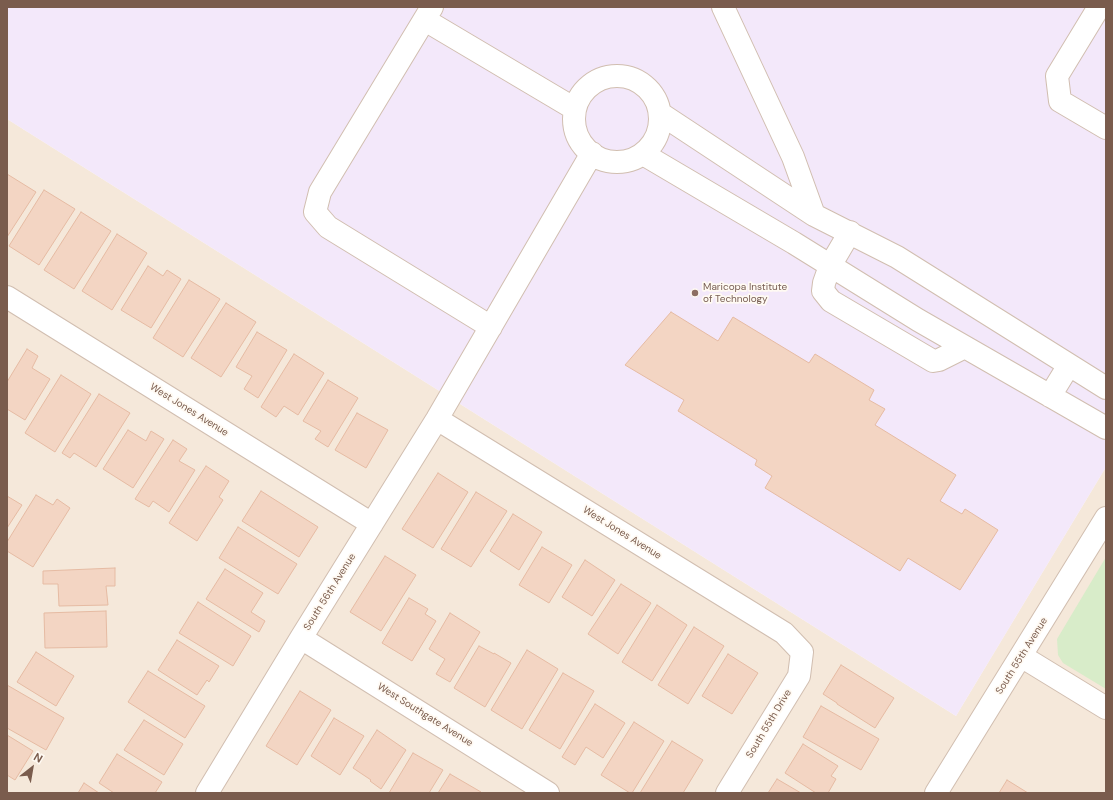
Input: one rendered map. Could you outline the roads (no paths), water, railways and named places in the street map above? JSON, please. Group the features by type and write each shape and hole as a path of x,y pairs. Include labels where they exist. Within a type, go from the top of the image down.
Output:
{"street":[{"path":"723,7 793,157 814,215"},
{"path":"1099,7 1057,76 1060,101 1106,128"},
{"path":"491,327 328,227 315,212 320,192 428,13 575,109"},
{"path":"613,76 627,77 639,81 650,90 657,101 661,114 660,129 653,143 643,154 630,160 615,162 600,158 588,150 579,138 574,124 575,109 580,96 589,86 600,79 613,76"},
{"path":"661,114 814,215 897,257 1106,388"},
{"name":"South 56th Avenue","path":"207,793 454,391 592,153"},
{"path":"643,154 918,320 1106,428"},
{"path":"850,232 830,266 824,283 823,291 831,301 933,361 939,360 965,347"},
{"name":"West Jones Avenue","path":"7,297 372,524"},
{"path":"1050,396 1069,365"},
{"name":"West Jones Avenue","path":"437,419 784,633 802,652"},
{"name":"South 55th Avenue","path":"936,793 1106,518"},
{"name":"West Southgate Avenue","path":"301,638 548,793"},
{"name":"South 55th Drive","path":"727,793 799,676 802,652"},
{"path":"1021,656 1106,708"}],"place":[{"name":"Maricopa Institute of Technology","path":"695,293"}]}
